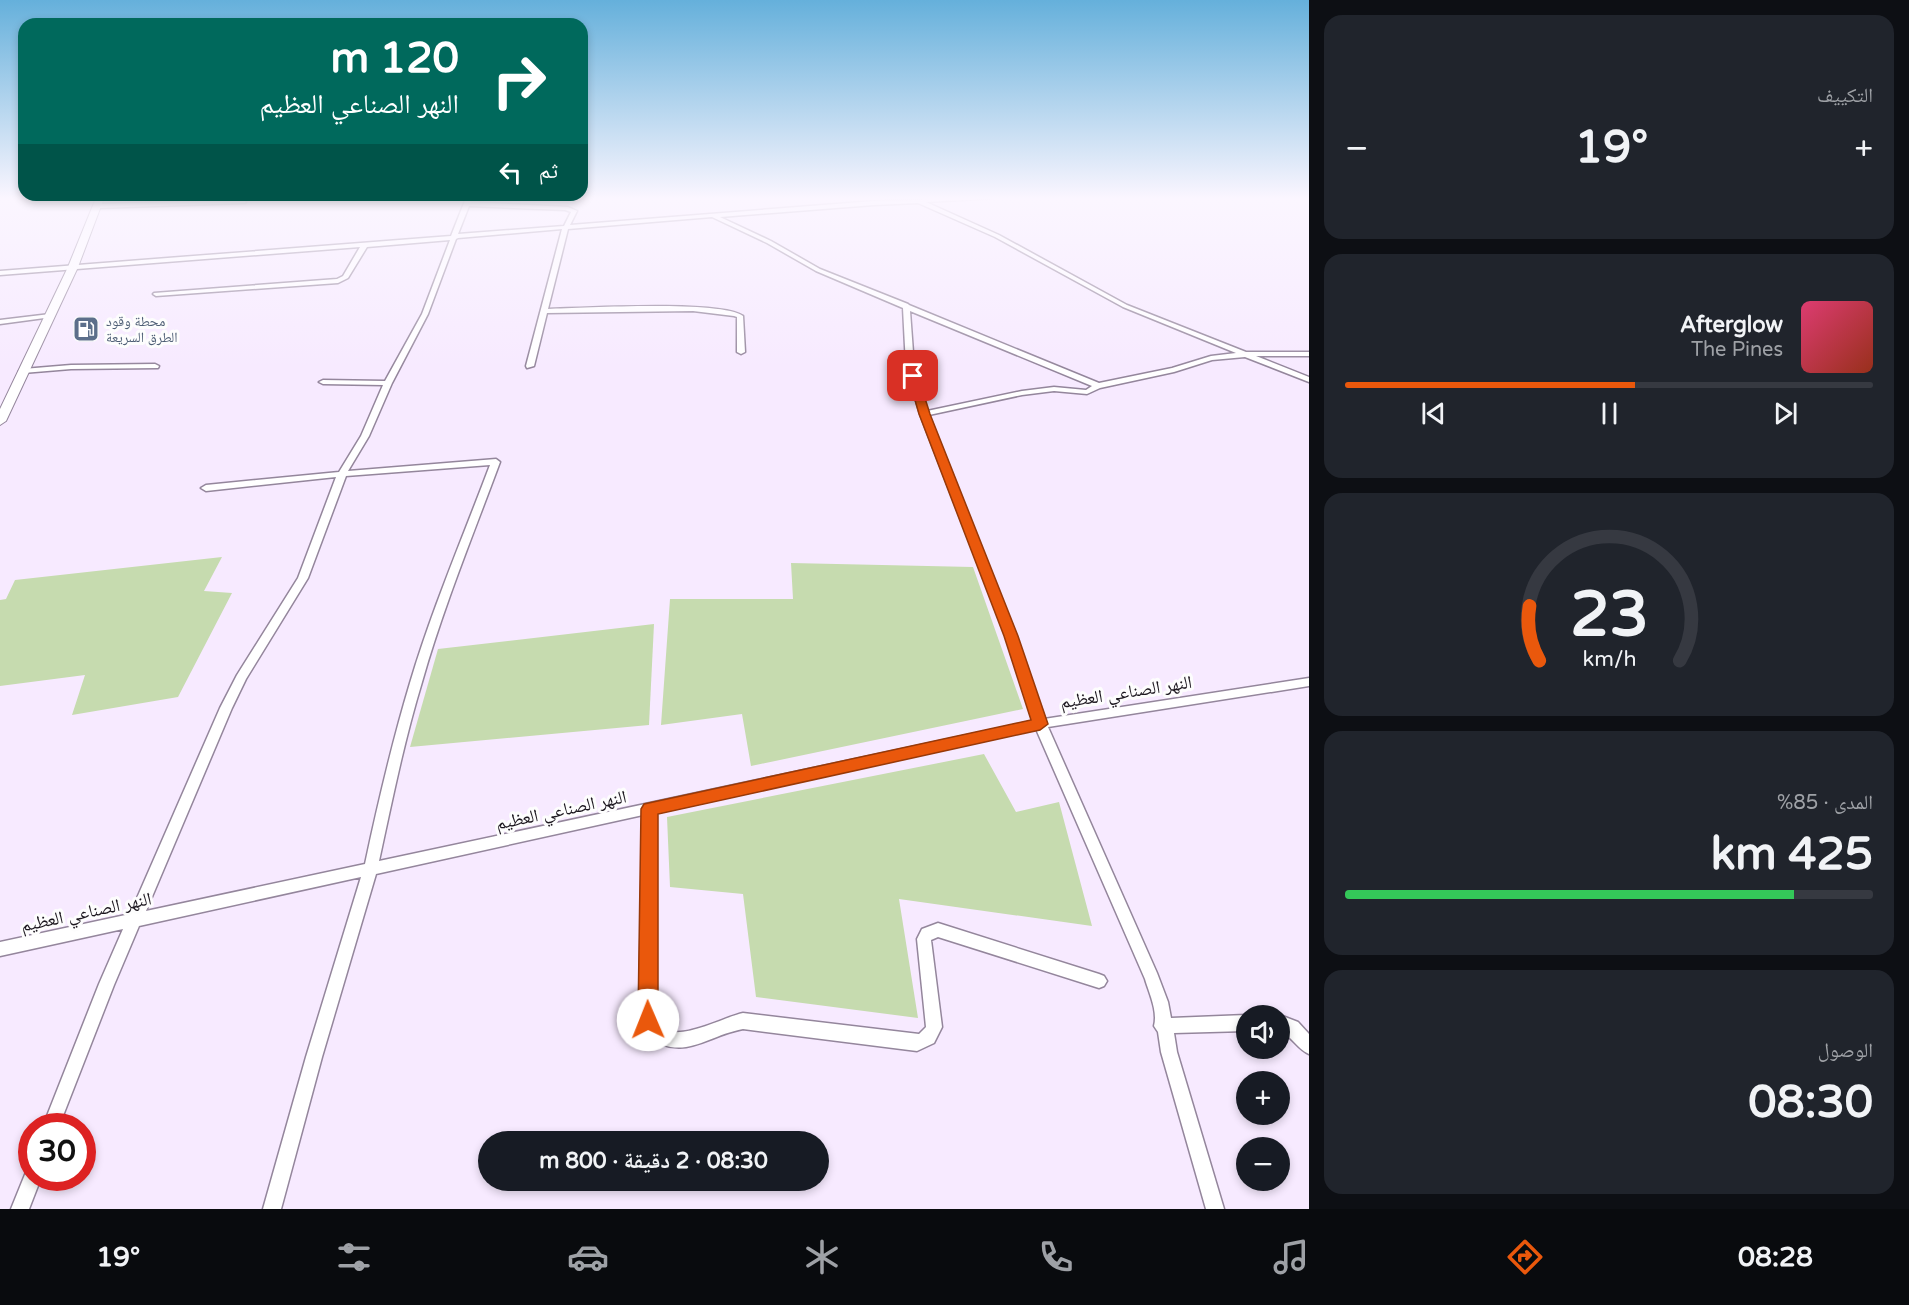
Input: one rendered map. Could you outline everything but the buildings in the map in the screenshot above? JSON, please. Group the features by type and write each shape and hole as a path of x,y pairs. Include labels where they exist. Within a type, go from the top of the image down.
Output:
{"street":[{"path":"0,422 78,254"},
{"path":"0,273 233,254"},
{"path":"156,294 239,286 282,287 338,281 346,277 359,254"},
{"path":"56,1113 79,1051 134,920 226,708 241,678 303,578 342,474 365,436 388,383 425,314 449,254"},
{"path":"530,366 559,254"},
{"path":"791,254 818,270 1098,386"},
{"path":"1031,254 1125,306 1240,355 1309,380"},
{"path":"906,305 910,366 924,414 1011,636 1040,724 1152,978 1160,1002 1162,1026 1215,1209"},
{"path":"543,311 693,309 735,314 740,316 742,324 741,352"},
{"path":"0,322 50,316"},
{"path":"924,414 1022,393 1054,389 1087,392 1098,386 1174,370 1203,359 1240,355 1309,354"},
{"path":"23,371 71,366 155,366"},
{"path":"322,382 388,383"},
{"path":"206,488 496,462 440,610 416,682 391,775 370,870 314,1057 272,1209"},
{"name":"النهر الصناعي العظيم","path":"0,949 1040,724 1309,682"},
{"path":"650,809 647,1010 651,1028 665,1039 691,1040 712,1033 725,1024 744,1021 917,1043 926,1040 932,1035 934,1027 924,939 932,931 950,933 1099,981"},
{"path":"1162,1026 1236,1023"},
{"path":"1290,1027 1309,1046"},
{"path":"20,1209 27,1191"}],"green space":[{"path":"222,557 204,591 232,593 178,697 72,715 85,675 0,686 0,600 6,599 15,580"},
{"path":"791,563 973,567 1023,709 751,766 742,714 661,725 670,599 793,599"},
{"path":"654,624 649,725 410,747 438,649"},
{"path":"984,754 1016,812 1059,802 1092,926 899,899 918,1018 756,997 743,894 670,887 667,817"}],"place":[{"name":"محطة وقود الطرق السريعة","path":"86,329"}],"route":[{"path":"648,1020 650,809 1040,724 1011,636 924,414 913,376"}]}
